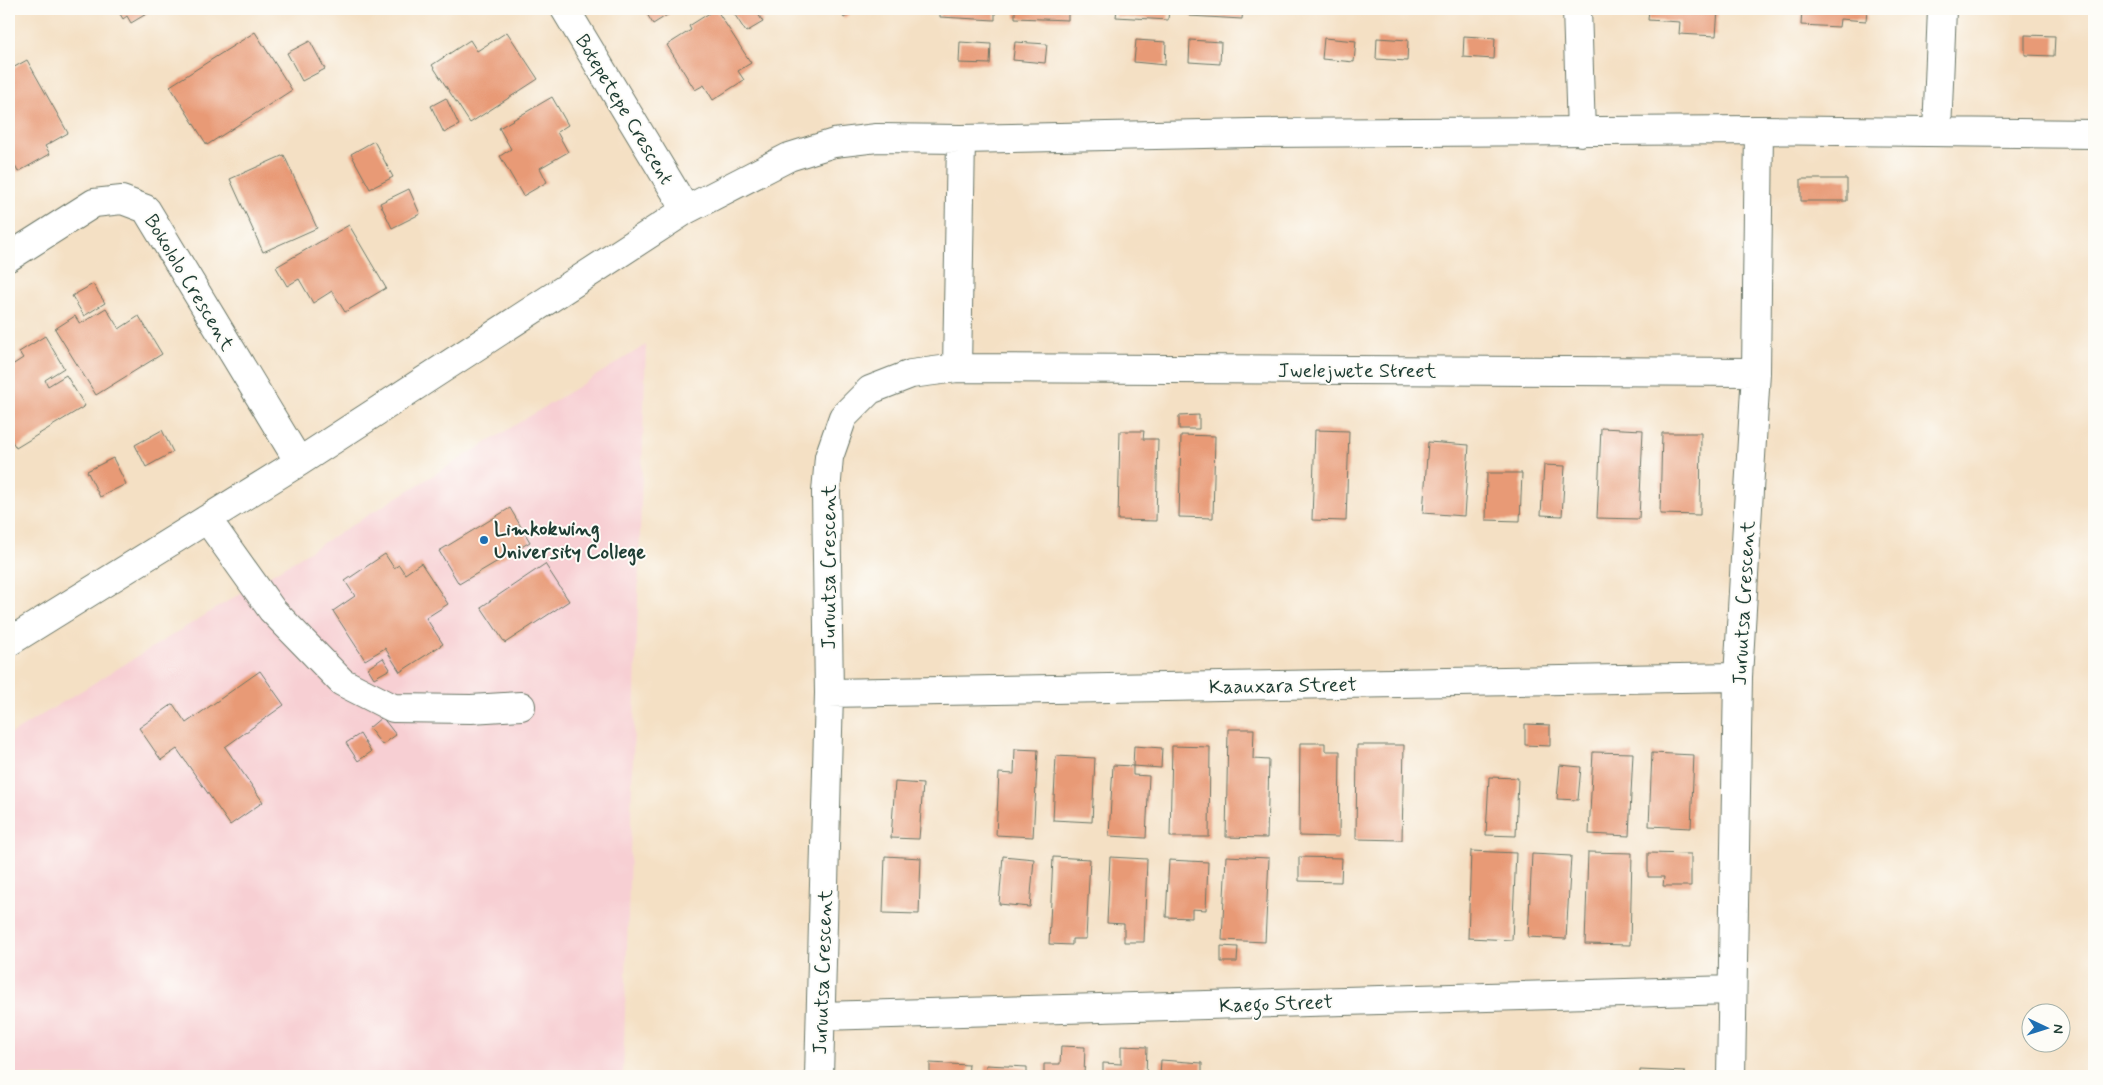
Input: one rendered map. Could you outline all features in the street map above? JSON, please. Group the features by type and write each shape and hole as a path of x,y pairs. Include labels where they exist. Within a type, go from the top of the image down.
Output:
{"street":[{"name":"Botepetepe Crescent","path":"565,9 686,210"},
{"path":"1577,9 1581,132"},
{"path":"1937,132 1942,9"},
{"path":"9,642 299,462 686,210 789,157 834,143 877,138 961,139 1252,133 1759,130 2094,134"},
{"name":"Juruutsa Crescent","path":"1731,1076 1738,677 1756,372 1759,130"},
{"path":"957,368 961,139"},
{"name":"Bokololo Crescent","path":"9,257 94,203 122,200 146,209 299,462"},
{"name":"Juruutsa Crescent","path":"818,1076 829,693 826,492 829,457 843,417 870,390 911,374 957,368"},
{"name":"Jwelejwete Street","path":"957,368 1756,372"},
{"path":"207,519 272,610 342,682 393,708 471,709 521,706"},
{"name":"Kaauxara Street","path":"829,693 1738,677"},
{"name":"Kaego Street","path":"821,1016 1732,990"}],"shaded area":[{"name":"Limkokwing University College","path":"646,345 623,1076 9,1076 9,735"}],"building":[{"path":"117,9 146,9 148,13 131,23 127,16 123,19"},
{"path":"644,9 677,9 653,24"},
{"path":"716,9 751,63 738,71 744,80 713,100 704,85 695,90 667,45 691,30 689,26"},
{"path":"731,9 755,9 763,22 746,32"},
{"path":"838,9 857,9 844,18"},
{"path":"940,9 995,9 995,20 940,17"},
{"path":"1015,9 1068,9 1068,20 1015,18"},
{"path":"1117,9 1169,9 1168,20 1116,17"},
{"path":"1189,9 1243,9 1242,19 1189,16"},
{"path":"1649,9 1718,9 1716,36 1679,34 1680,22 1648,20"},
{"path":"1802,9 1867,9 1866,21 1840,19 1839,27 1801,25"},
{"path":"255,32 292,90 207,145 170,86"},
{"path":"507,32 538,79 470,123 432,65 470,40 477,51"},
{"path":"2025,35 2055,36 2054,56 2025,55"},
{"path":"1464,36 1495,38 1494,59 1463,57"},
{"path":"1324,38 1356,41 1354,62 1322,59"},
{"path":"1377,38 1408,40 1407,61 1376,59"},
{"path":"1136,40 1166,42 1165,65 1134,62"},
{"path":"1190,40 1221,42 1220,64 1189,62"},
{"path":"310,41 325,69 302,81 287,53"},
{"path":"960,42 991,44 990,64 959,63"},
{"path":"1015,42 1047,44 1045,63 1013,60"},
{"path":"27,60 68,133 45,146 50,154 18,172 14,164 9,167 9,70"},
{"path":"552,97 568,125 557,132 568,152 540,168 547,182 523,196 500,156 511,149 499,128"},
{"path":"446,98 459,125 444,133 431,106"},
{"path":"374,141 393,177 370,189 351,154"},
{"path":"284,155 317,228 263,252 230,179"},
{"path":"1801,179 1847,179 1847,201 1801,201"},
{"path":"409,189 420,214 392,228 380,203"},
{"path":"349,225 386,288 345,312 332,291 313,303 299,279 287,286 276,267"},
{"path":"93,284 105,303 84,316 72,296"},
{"path":"106,308 119,329 139,316 162,354 96,395 55,329 75,316 80,324"},
{"path":"45,336 64,368 45,380 48,386 66,375 85,406 16,448 9,436 9,367 23,358 19,352"},
{"path":"1199,415 1199,429 1179,429 1179,416"},
{"path":"1601,428 1643,430 1639,519 1597,518"},
{"path":"162,430 173,452 146,467 135,445"},
{"path":"1315,430 1349,431 1346,521 1312,520"},
{"path":"1120,431 1144,431 1143,439 1158,439 1156,521 1118,520"},
{"path":"1662,433 1701,433 1700,515 1660,514"},
{"path":"1181,435 1215,436 1213,518 1179,517"},
{"path":"1428,442 1469,445 1464,516 1423,513"},
{"path":"113,458 126,484 100,497 87,471"},
{"path":"1544,465 1565,466 1562,516 1541,515"},
{"path":"1487,473 1522,473 1520,521 1486,520"},
{"path":"510,508 530,542 459,584 439,551"},
{"path":"385,554 394,568 399,565 405,574 421,563 448,604 426,618 443,644 400,672 385,648 365,660 333,611 355,596 345,581"},
{"path":"545,564 569,601 505,643 481,607"},
{"path":"383,658 390,669 374,678 368,668"},
{"path":"260,671 284,705 225,747 263,802 230,825 177,749 161,760 139,728 173,704 186,723"},
{"path":"382,717 396,735 382,745 369,728"},
{"path":"1525,724 1550,725 1550,746 1525,745"},
{"path":"1228,729 1254,729 1253,759 1269,760 1267,838 1226,837"},
{"path":"360,734 371,752 358,761 346,743"},
{"path":"1300,743 1325,743 1325,751 1340,751 1339,837 1299,836"},
{"path":"1357,745 1404,745 1402,840 1356,839"},
{"path":"1134,746 1162,748 1161,768 1133,766"},
{"path":"1172,746 1210,747 1209,837 1170,837"},
{"path":"1015,749 1038,750 1033,837 996,835 999,773 1014,774"},
{"path":"1593,752 1633,753 1629,836 1589,834"},
{"path":"1652,753 1694,755 1691,828 1649,826"},
{"path":"1056,756 1095,758 1092,822 1053,820"},
{"path":"1113,765 1133,766 1133,775 1149,776 1146,838 1109,836"},
{"path":"1560,765 1581,767 1578,800 1557,799"},
{"path":"1489,777 1518,778 1516,836 1486,835"},
{"path":"895,782 923,784 919,839 891,838"},
{"path":"1471,851 1516,853 1512,940 1468,938"},
{"path":"1588,852 1632,853 1630,945 1585,944"},
{"path":"1648,853 1691,854 1691,886 1663,886 1664,877 1648,877"},
{"path":"1532,854 1571,856 1566,939 1528,937"},
{"path":"885,856 921,858 919,914 883,913"},
{"path":"1003,856 1034,859 1030,907 999,904"},
{"path":"1226,856 1269,858 1265,942 1222,940"},
{"path":"1053,857 1090,859 1086,939 1072,939 1072,945 1049,944"},
{"path":"1110,857 1147,859 1144,942 1124,942 1124,924 1107,923"},
{"path":"1299,857 1342,858 1341,882 1299,881"},
{"path":"1169,860 1208,862 1206,910 1192,909 1192,918 1166,917"},
{"path":"1221,946 1238,947 1237,962 1221,962"},
{"path":"1061,1046 1085,1047 1084,1076 1044,1076 1044,1064 1060,1064"},
{"path":"1121,1046 1147,1047 1146,1076 1103,1076 1103,1063 1121,1064"},
{"path":"1161,1060 1202,1063 1202,1076 1160,1076"},
{"path":"930,1063 969,1065 968,1076 930,1076"},
{"path":"986,1065 1027,1067 1027,1076 985,1076"},
{"path":"1640,1070 1685,1072 1685,1076 1640,1076"}],"place":[{"name":"Limkokwing University College","path":"484,540"}]}
